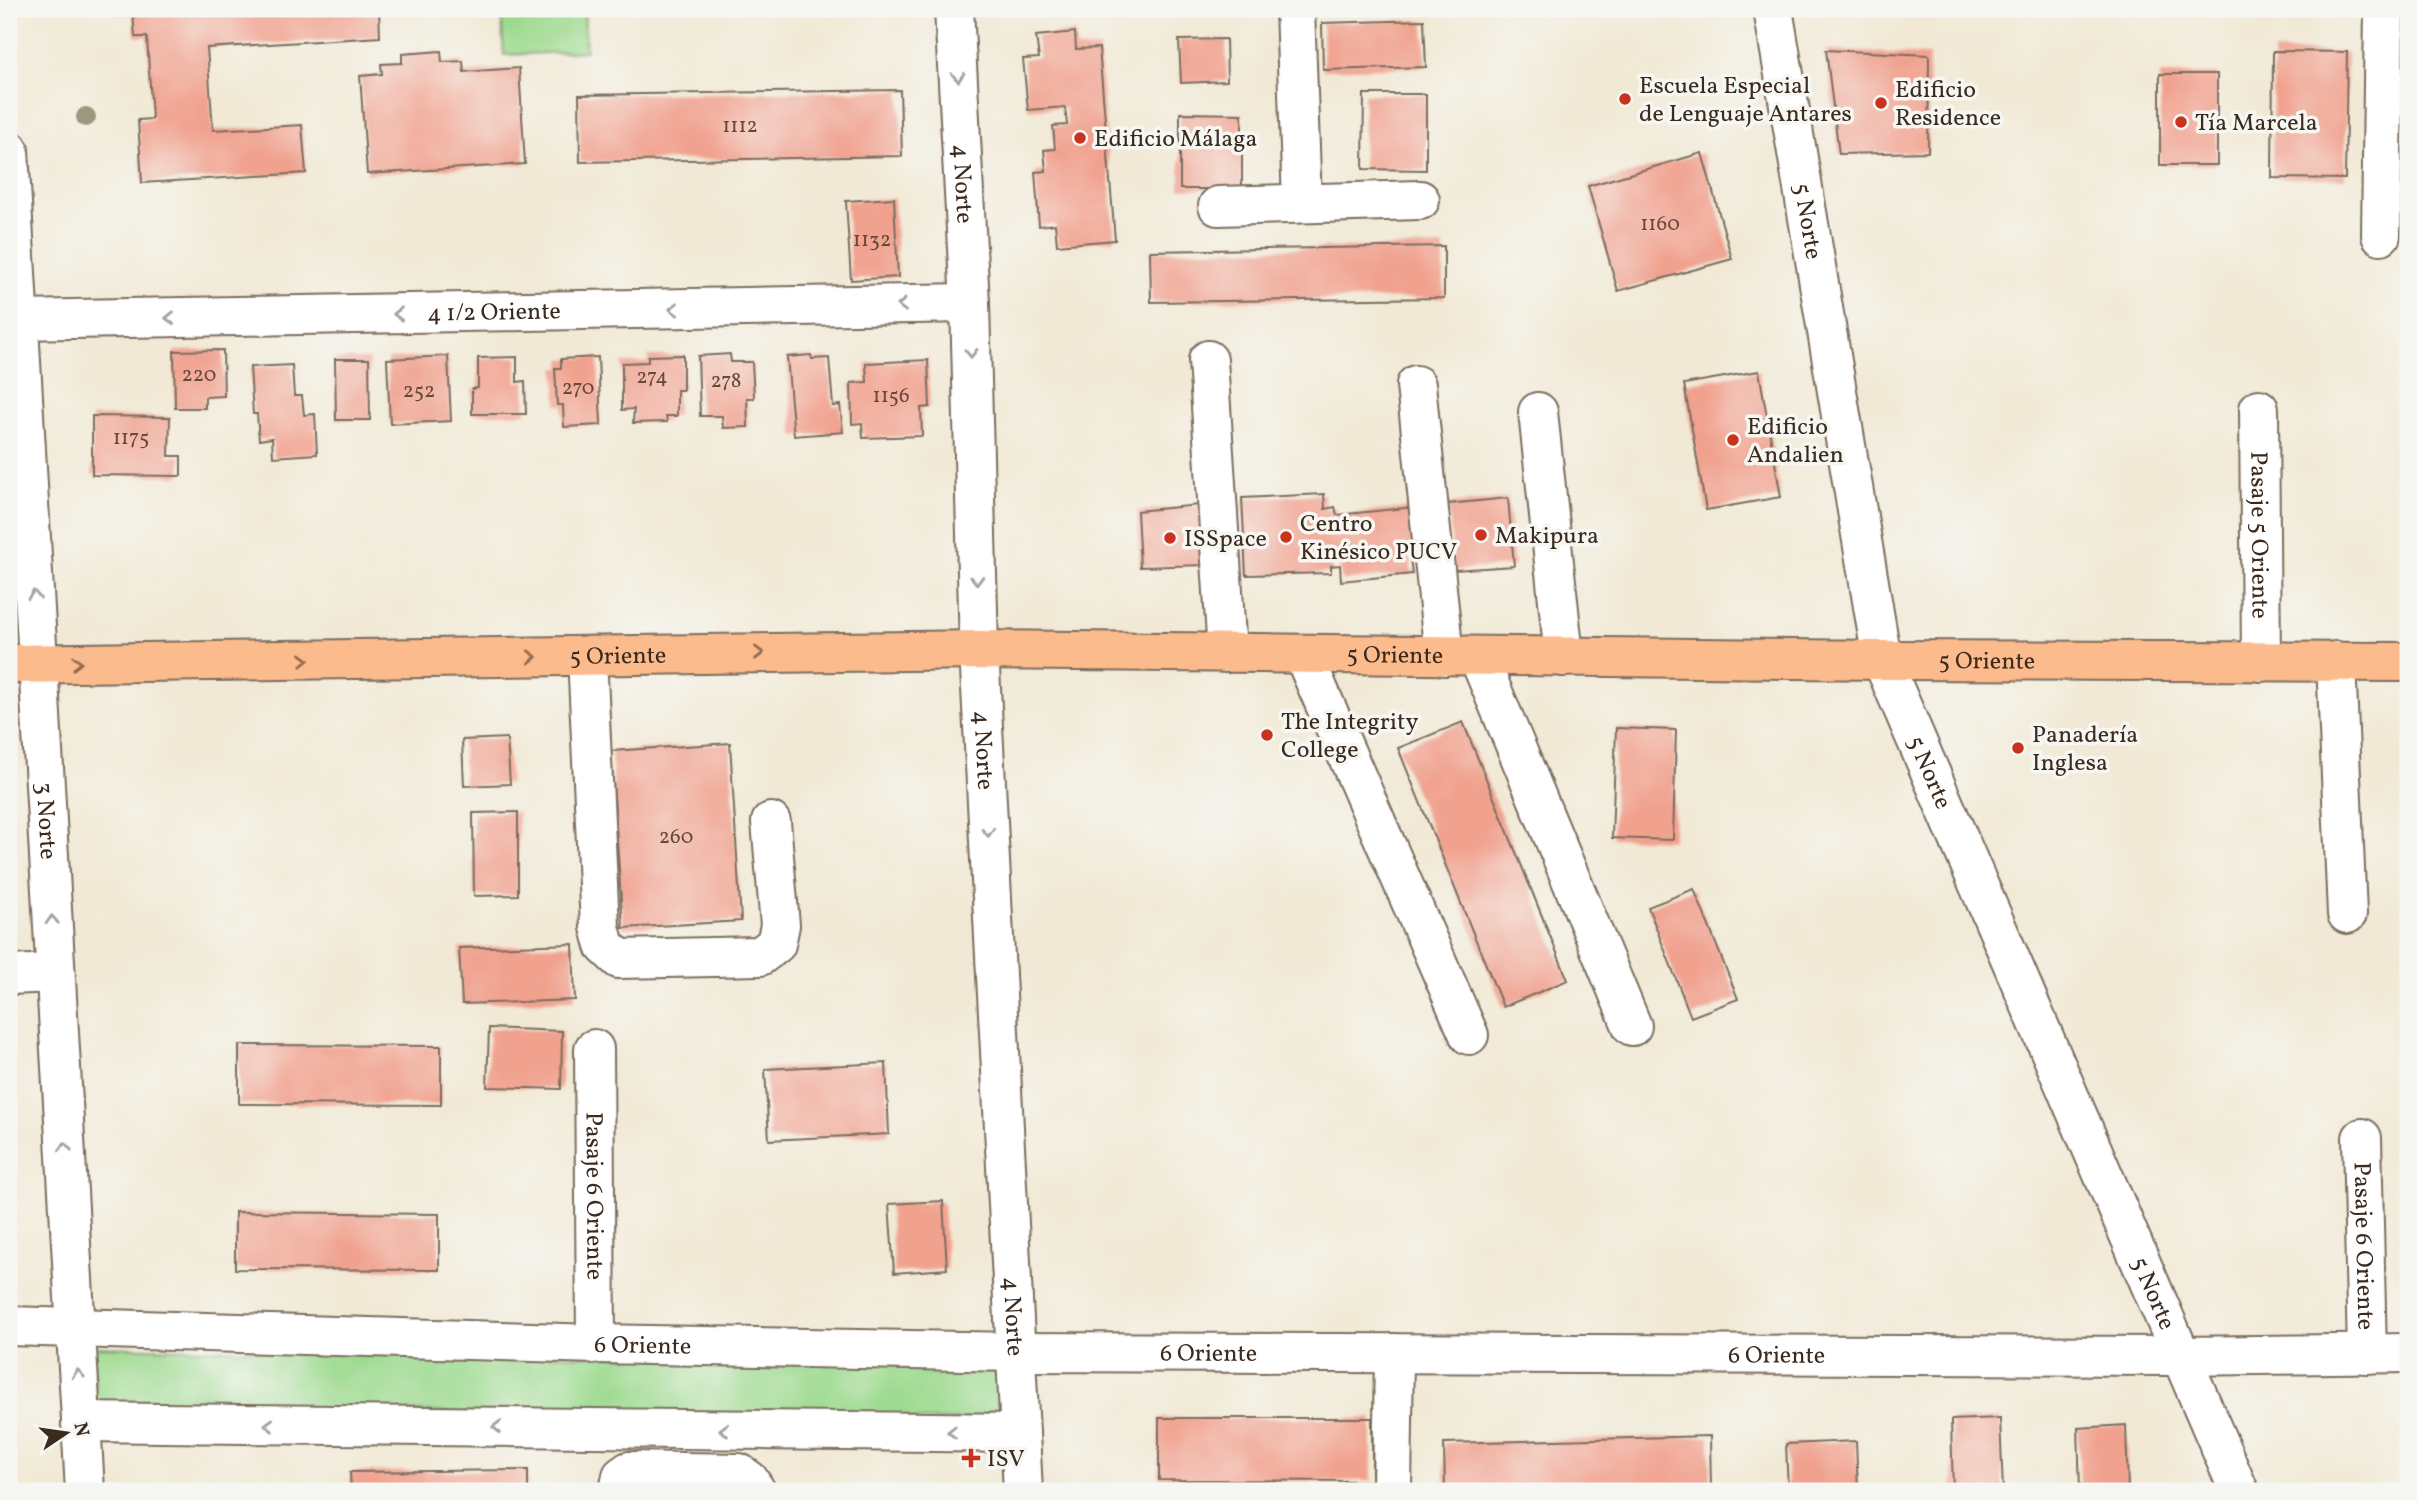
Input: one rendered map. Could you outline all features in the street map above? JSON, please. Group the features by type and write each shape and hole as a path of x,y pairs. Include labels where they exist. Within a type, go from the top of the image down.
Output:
{"main road":[{"name":"5 Oriente","path":"23,664 979,650 1882,660 2408,662"}],"street":[{"name":"4 Norte","path":"954,9 970,303 979,650 1023,1491"},
{"path":"1295,9 1302,203"},
{"name":"5 Norte","path":"1773,9 1882,660 2239,1491"},
{"path":"2381,235 2384,9"},
{"name":"3 Norte","path":"9,150 11,244 18,320 16,395 23,664 55,973 85,1491"},
{"path":"1218,206 1420,200"},
{"name":"4 1/2 Oriente","path":"18,320 970,303"},
{"path":"1208,360 1227,653"},
{"path":"1416,384 1461,656 1632,1026"},
{"name":"Pasaje 5 Oriente","path":"2259,409 2260,662"},
{"path":"1538,412 1564,657"},
{"path":"1303,654 1469,1035"},
{"path":"587,656 600,927 605,946 619,959 760,956 776,944 780,925 771,822"},
{"path":"2336,661 2347,914"},
{"path":"9,975 55,973"},
{"name":"Pasaje 6 Oriente","path":"594,1049 596,1344"},
{"name":"Pasaje 6 Oriente","path":"2362,1138 2367,1354"},
{"name":"6 Oriente","path":"9,1326 596,1344 1016,1352 2179,1356 2408,1353"},
{"path":"1392,1491 1394,1353"},
{"path":"81,1422 1020,1433"},
{"path":"619,1491 622,1476 629,1471 739,1473 749,1480 756,1491"}],"green space":[{"path":"501,9 584,9 586,51 504,55"},
{"path":"93,1347 997,1363 1001,1421 96,1407"}],"building":[{"path":"115,9 379,9 380,37 207,48 213,130 302,125 306,173 142,183 138,120 152,119 147,37 135,37 133,14 115,15"},
{"path":"1424,20 1426,67 1323,70 1322,23"},
{"name":"Edificio Málaga","path":"1075,32 1076,49 1099,48 1115,240 1057,245 1055,224 1039,226 1035,172 1046,171 1044,150 1055,149 1053,126 1067,125 1065,107 1028,110 1023,59 1039,58 1036,36"},
{"path":"1226,39 1227,81 1181,83 1179,40"},
{"name":"Edificio Residence","path":"1826,50 1929,55 1928,152 1839,154"},
{"path":"441,51 442,62 463,61 464,72 519,68 525,164 367,174 360,76 382,74 381,64 402,63 402,54"},
{"path":"2273,51 2347,52 2345,179 2272,178"},
{"path":"2160,74 2217,74 2217,165 2160,165"},
{"path":"900,90 902,156 580,162 579,95"},
{"path":"1364,94 1426,94 1426,170 1363,169"},
{"path":"1180,113 1242,114 1242,189 1180,189"},
{"path":"1702,153 1732,259 1618,291 1588,186"},
{"path":"894,198 898,277 851,280 846,201"},
{"path":"1444,246 1444,298 1151,302 1150,251"},
{"path":"223,350 224,396 205,397 205,408 175,408 174,351"},
{"path":"730,354 731,362 752,362 754,398 747,398 748,427 723,428 722,416 700,416 698,356"},
{"path":"683,355 683,390 677,390 677,416 666,416 667,422 633,423 634,409 622,410 622,363 648,362 648,356"},
{"path":"811,355 812,359 829,358 833,406 840,405 843,432 794,436 787,357"},
{"path":"448,356 451,421 390,424 387,359"},
{"path":"517,357 517,382 525,381 526,414 472,414 472,389 478,388 478,358"},
{"path":"598,357 601,425 564,427 563,405 557,405 555,368 561,368 561,359"},
{"path":"335,359 369,359 370,420 336,420"},
{"path":"928,360 930,407 921,408 922,436 863,438 862,423 852,424 851,383 867,382 866,363"},
{"path":"292,365 294,396 302,396 304,415 315,414 317,454 273,457 272,438 259,440 257,414 253,414 250,367"},
{"name":"Edificio Andalien","path":"1759,371 1781,497 1706,510 1684,384"},
{"path":"92,416 170,417 169,456 181,456 181,476 92,475"},
{"path":"1324,494 1325,509 1335,507 1337,515 1415,507 1417,556 1410,557 1412,574 1341,581 1340,565 1331,566 1331,573 1246,575 1242,498"},
{"name":"Makipura","path":"1508,498 1514,566 1454,570 1448,504"},
{"name":"ISSpace","path":"1199,505 1204,565 1140,567 1137,511"},
{"path":"1463,722 1568,980 1503,1007 1398,748"},
{"path":"1616,728 1676,730 1673,840 1612,838"},
{"path":"507,738 510,784 464,786 462,740"},
{"path":"730,743 741,921 623,928 611,751"},
{"path":"518,812 518,895 474,896 473,813"},
{"path":"1694,889 1738,999 1691,1017 1648,907"},
{"path":"573,944 575,1000 462,1004 459,948"},
{"path":"489,1028 562,1031 561,1089 487,1087"},
{"path":"239,1045 441,1046 441,1105 239,1104"},
{"path":"886,1063 889,1134 769,1140 765,1069"},
{"path":"943,1201 947,1269 894,1273 889,1204"},
{"path":"235,1212 439,1214 439,1270 235,1269"},
{"path":"1159,1418 1372,1418 1372,1481 1159,1480"},
{"path":"2000,1418 2003,1491 1953,1491 1951,1420"},
{"path":"2126,1425 2128,1491 2080,1491 2078,1428"},
{"path":"1710,1436 1711,1491 1445,1491 1444,1443"},
{"path":"1856,1441 1858,1491 1788,1491 1786,1444"},
{"path":"528,1470 528,1491 351,1491 350,1472"}],"place":[{"name":"Escuela Especial de Lenguaje Antares","path":"1625,99"},
{"name":"Edificio Residence","path":"1881,103"},
{"name":"Tía Marcela","path":"2181,122"},
{"name":"Edificio Málaga","path":"1080,138"},
{"name":"Edificio Andalien","path":"1733,440"},
{"name":"Makipura","path":"1481,535"},
{"name":"Centro Kinésico PUCV","path":"1286,537"},
{"name":"ISSpace","path":"1170,538"},
{"name":"The Integrity College","path":"1267,735"},
{"name":"Panadería Inglesa","path":"2018,748"},
{"name":"ISV","path":"971,1458"}]}
